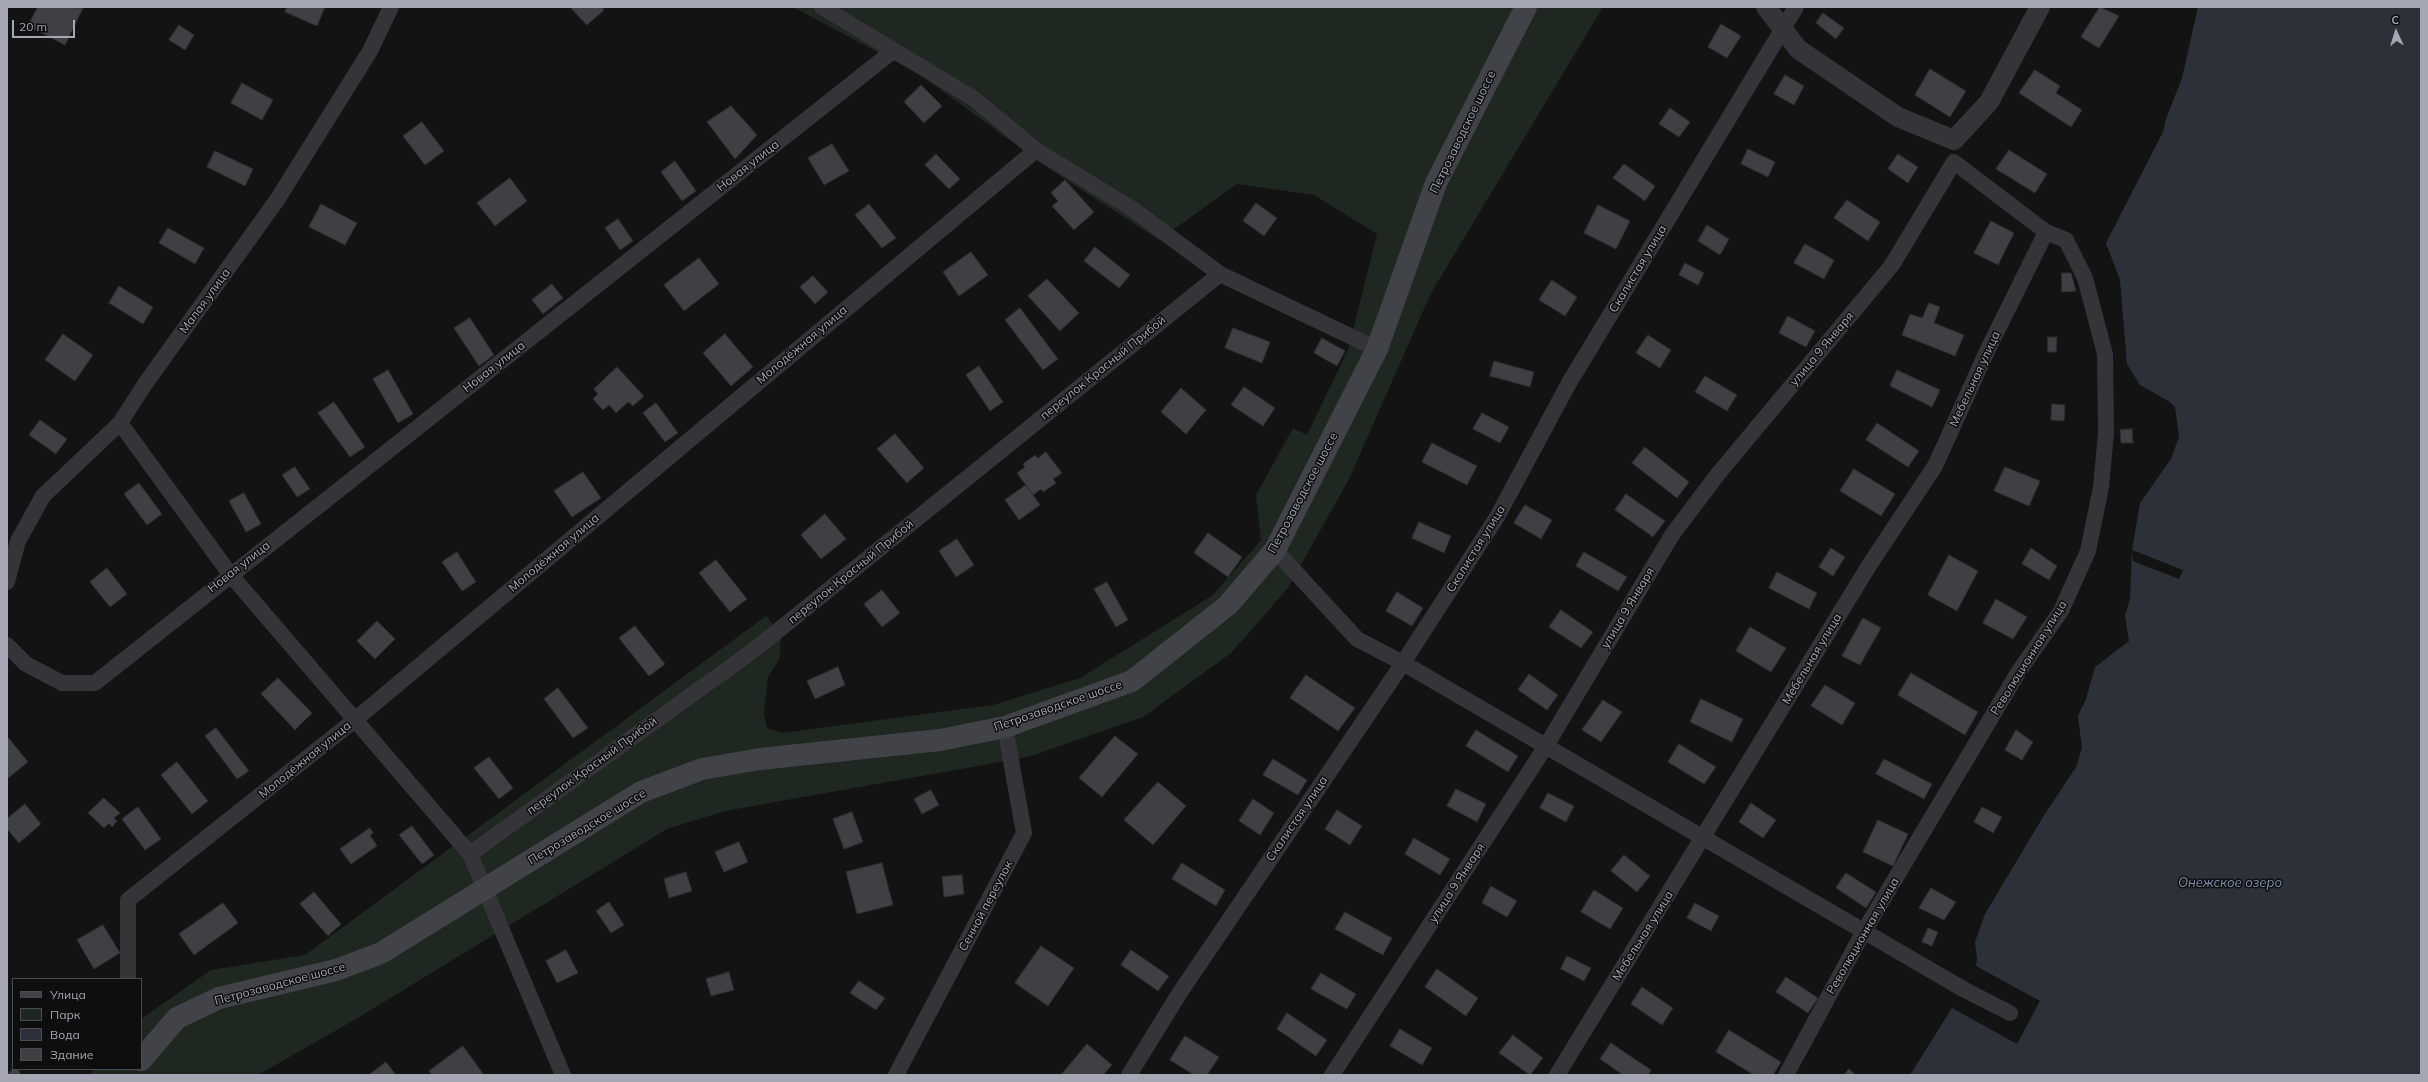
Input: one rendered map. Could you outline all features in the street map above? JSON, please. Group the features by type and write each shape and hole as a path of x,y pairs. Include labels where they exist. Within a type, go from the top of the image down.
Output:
{"main road":[{"name":"Петрозаводское шоссе","path":"143,1050 177,1018 219,998 336,970 381,953 642,792 702,769 760,759 940,740 1005,727 1132,681 1228,605 1276,550 1377,349 1436,183 1526,7"}],"street":[{"name":"Малая улица","path":"7,582 18,541 44,496 120,423 145,384 277,200 370,51 392,7"},
{"path":"822,7 973,98 1036,150 1131,208 1220,274 1377,349"},
{"path":"1766,7 1798,49 1898,116 1954,140"},
{"name":"Скалистая улица","path":"1129,1075 1179,994 1403,663 1497,517 1570,383 1796,7"},
{"path":"1954,162 1954,140 1989,102 2040,7"},
{"name":"Новая улица","path":"7,645 26,664 62,682 95,683 230,574 893,51"},
{"name":"Молодёжная улица","path":"128,978 128,900 356,719 1036,150"},
{"name":"Революционная улица","path":"1786,1075 1864,931 2019,671 2061,611 2088,551 2101,487 2106,433 2105,354 2085,278 2066,240 2046,232 1954,162"},
{"name":"улица 9 Января","path":"1332,1075 1546,746 1672,535 1718,474 1892,265 1954,162"},
{"name":"Мебельная улица","path":"1557,1075 1870,564 1935,466 1988,349 2046,232"},
{"name":"переулок Красный Прибой","path":"470,854 754,650 1220,274"},
{"path":"120,423 230,574 356,719 470,854 486,889 531,1003 563,1075"},
{"path":"1276,550 1357,639 1403,663 1963,989 2010,1013"},
{"name":"Сенной переулок","path":"896,1075 1024,833 1005,727"}],"green space":[{"path":"793,7 1603,7 1431,293 1349,479 1288,588 1231,653 1143,717 1028,757 725,811 667,829 356,1019 258,1075 90,1075 93,1070 142,1070 142,1018 211,970 305,955 766,616 781,633 780,658 768,677 764,713 767,728 782,733 993,705 1080,678 1213,595 1261,540 1256,495 1293,428 1307,435 1348,350 1377,234 1314,195 1237,184 1159,240 1042,164 922,76"}],"water":[{"name":"Онежское озеро","path":"2198,7 2421,7 2421,1075 1910,1075 1952,1008 1976,966 1977,959 1975,942 1985,914 2043,817 2076,767 2082,748 2078,716 2086,699 2095,667 2129,641 2125,616 2130,599 2132,550 2140,503 2171,459 2179,437 2175,407 2170,402 2140,385 2127,364 2120,280 2106,243 2163,132 2166,119 2182,78"}],"pier":[{"path":"2132,550 2183,570 2179,579 2133,561"},
{"path":"1976,966 2040,1001 2017,1044 1952,1008"}],"building":[{"path":"38,7 83,8 65,45 28,26"},
{"path":"287,7 325,7 317,26 285,12"},
{"path":"570,7 602,7 604,10 587,25"},
{"path":"2100,7 2119,16 2099,48 2081,37"},
{"path":"1823,13 1844,28 1836,39 1816,23"},
{"path":"1721,24 1741,36 1727,58 1708,47"},
{"path":"179,25 194,35 185,50 169,40"},
{"path":"1930,69 1966,91 1950,117 1915,95"},
{"path":"2035,70 2060,86 2056,93 2082,110 2071,127 2019,93"},
{"path":"1785,75 1804,86 1794,105 1774,94"},
{"path":"242,83 273,100 262,120 231,103"},
{"path":"921,85 942,106 924,123 904,102"},
{"path":"731,106 757,135 735,159 707,122"},
{"path":"1670,108 1690,122 1679,137 1659,124"},
{"path":"422,122 444,151 425,165 403,136"},
{"path":"832,144 849,171 824,185 808,158"},
{"path":"1748,149 1775,162 1768,177 1741,164"},
{"path":"2009,150 2047,174 2035,193 1996,169"},
{"path":"215,151 253,169 245,186 207,167"},
{"path":"936,154 960,179 949,189 925,165"},
{"path":"1898,154 1918,167 1908,183 1888,169"},
{"path":"675,161 696,191 682,201 661,172"},
{"path":"1624,164 1655,186 1645,201 1613,178"},
{"path":"510,178 527,201 495,226 477,203"},
{"path":"1065,180 1094,212 1074,230 1052,206 1058,201 1051,193"},
{"path":"1847,200 1880,222 1868,241 1834,218"},
{"path":"1256,203 1277,218 1264,236 1243,221"},
{"path":"321,204 357,223 345,245 309,227"},
{"path":"869,204 896,238 882,248 855,215"},
{"path":"1598,205 1630,221 1616,249 1584,233"},
{"path":"618,219 633,241 620,250 605,228"},
{"path":"1991,221 2014,233 1998,265 1974,253"},
{"path":"1707,225 1729,239 1720,255 1698,241"},
{"path":"168,228 204,248 195,264 159,243"},
{"path":"1805,244 1834,260 1824,279 1794,263"},
{"path":"1095,247 1130,275 1119,288 1084,261"},
{"path":"971,252 988,275 959,296 943,272"},
{"path":"699,258 719,284 684,311 664,285"},
{"path":"1685,263 1704,273 1698,285 1679,275"},
{"path":"2062,273 2071,273 2076,291 2062,292"},
{"path":"813,276 828,292 815,304 800,287"},
{"path":"1047,279 1079,313 1060,331 1028,296"},
{"path":"1552,280 1577,297 1565,316 1539,300"},
{"path":"552,284 563,298 543,314 532,300"},
{"path":"119,286 153,307 143,324 109,303"},
{"path":"1929,303 1940,307 1934,323 1964,335 1955,356 1902,335 1910,314 1922,318"},
{"path":"1020,308 1058,359 1043,370 1005,320"},
{"path":"1788,316 1815,331 1806,347 1779,333"},
{"path":"470,318 494,355 479,366 454,328"},
{"path":"1233,328 1270,342 1262,363 1225,348"},
{"path":"63,334 93,355 75,381 45,360"},
{"path":"725,334 753,367 731,386 703,353"},
{"path":"1648,335 1671,350 1660,368 1636,353"},
{"path":"2048,337 2057,337 2056,352 2048,352"},
{"path":"1322,338 1345,351 1337,366 1314,353"},
{"path":"1494,361 1534,372 1530,387 1490,376"},
{"path":"979,366 1003,402 990,411 966,375"},
{"path":"617,367 644,396 633,406 628,402 616,413 609,405 603,410 593,399 598,394 594,389"},
{"path":"388,370 413,414 398,423 373,379"},
{"path":"1897,370 1940,390 1932,407 1890,386"},
{"path":"1705,376 1737,395 1727,411 1695,392"},
{"path":"1244,387 1275,408 1263,426 1231,405"},
{"path":"1181,388 1206,410 1186,434 1161,412"},
{"path":"334,402 365,447 350,457 318,413"},
{"path":"656,403 678,433 665,442 643,413"},
{"path":"2052,404 2065,405 2064,421 2051,420"},
{"path":"1482,413 1509,427 1500,443 1473,429"},
{"path":"40,420 67,439 56,454 29,435"},
{"path":"1877,423 1919,451 1908,467 1866,440"},
{"path":"2132,429 2133,443 2121,443 2120,430"},
{"path":"895,434 924,468 907,483 877,449"},
{"path":"1432,443 1477,466 1467,485 1422,462"},
{"path":"1645,447 1689,482 1677,498 1632,463"},
{"path":"1046,452 1062,473 1053,479 1056,483 1043,492 1041,489 1033,495 1017,473 1025,467 1023,464 1035,455 1038,458"},
{"path":"295,467 310,489 297,497 282,475"},
{"path":"2005,467 2040,481 2029,506 1994,491"},
{"path":"1854,469 1895,494 1881,516 1840,491"},
{"path":"583,472 601,498 572,517 554,491"},
{"path":"139,483 162,514 147,525 124,494"},
{"path":"1026,485 1040,505 1019,520 1005,500"},
{"path":"244,493 261,524 246,532 229,501"},
{"path":"1626,494 1665,521 1653,537 1615,510"},
{"path":"1525,505 1552,520 1541,539 1514,523"},
{"path":"825,514 846,539 821,559 801,535"},
{"path":"1419,522 1451,536 1444,553 1412,538"},
{"path":"1208,533 1242,557 1228,577 1194,553"},
{"path":"957,539 974,565 956,577 939,551"},
{"path":"1831,548 1845,557 1833,576 1819,567"},
{"path":"2031,548 2057,566 2049,580 2022,564"},
{"path":"457,552 476,582 462,591 442,562"},
{"path":"1584,552 1627,577 1618,591 1576,566"},
{"path":"1949,555 1978,571 1957,611 1928,595"},
{"path":"716,560 747,599 730,612 699,573"},
{"path":"107,568 127,594 110,607 90,582"},
{"path":"1777,572 1817,593 1809,609 1769,588"},
{"path":"1107,582 1128,620 1116,627 1094,589"},
{"path":"882,590 900,613 882,627 864,604"},
{"path":"1397,592 1423,608 1412,626 1386,611"},
{"path":"1996,599 2027,617 2013,639 1983,623"},
{"path":"1561,610 1593,632 1581,648 1549,627"},
{"path":"1863,618 1881,628 1860,665 1842,656"},
{"path":"377,621 395,639 375,659 357,641"},
{"path":"635,626 665,664 649,676 619,638"},
{"path":"1750,627 1786,648 1771,672 1736,651"},
{"path":"838,667 845,685 815,699 807,681"},
{"path":"1911,673 1978,712 1965,735 1898,695"},
{"path":"1529,674 1558,695 1547,710 1518,690"},
{"path":"1306,675 1355,708 1338,731 1290,698"},
{"path":"278,678 312,713 295,730 261,694"},
{"path":"1825,685 1855,703 1842,725 1811,706"},
{"path":"558,688 588,728 573,738 544,699"},
{"path":"1701,699 1743,719 1732,742 1690,722"},
{"path":"1603,700 1622,712 1601,742 1582,730"},
{"path":"216,728 249,771 237,779 205,736"},
{"path":"1476,730 1518,756 1508,772 1466,746"},
{"path":"2016,730 2033,742 2022,760 2005,750"},
{"path":"7,736 28,762 7,779"},
{"path":"1115,736 1138,754 1102,797 1079,778"},
{"path":"1679,744 1716,767 1704,784 1668,762"},
{"path":"489,757 513,788 499,799 474,768"},
{"path":"1273,759 1307,780 1298,795 1263,775"},
{"path":"1884,759 1932,784 1924,799 1876,774"},
{"path":"177,762 208,801 192,814 161,775"},
{"path":"1158,782 1186,806 1153,845 1124,820"},
{"path":"1456,789 1486,804 1477,822 1447,806"},
{"path":"931,790 939,805 922,814 914,799"},
{"path":"1548,793 1574,806 1566,822 1540,808"},
{"path":"104,798 120,813 114,818 117,821 112,827 109,823 104,828 88,813"},
{"path":"1253,799 1274,813 1260,835 1239,821"},
{"path":"1751,803 1776,820 1763,838 1739,822"},
{"path":"25,804 41,824 19,843 7,829 7,819"},
{"path":"138,807 161,839 145,850 122,819"},
{"path":"1982,807 2002,817 1993,833 1974,822"},
{"path":"1337,810 1362,826 1350,845 1325,829"},
{"path":"852,812 863,842 844,849 833,819"},
{"path":"1878,820 1908,834 1893,866 1863,852"},
{"path":"412,826 434,855 422,864 399,835"},
{"path":"370,828 373,833 370,835 377,846 351,864 340,849"},
{"path":"1414,838 1450,859 1440,875 1405,854"},
{"path":"739,842 748,862 724,872 715,852"},
{"path":"1624,855 1650,876 1637,892 1611,871"},
{"path":"882,863 893,905 857,914 846,872"},
{"path":"1182,863 1225,890 1216,906 1172,879"},
{"path":"686,872 692,891 669,898 664,879"},
{"path":"1846,873 1876,892 1866,908 1836,888"},
{"path":"962,875 964,894 944,897 942,877"},
{"path":"1491,886 1517,901 1507,917 1482,903"},
{"path":"1931,888 1956,902 1944,920 1919,908"},
{"path":"1594,890 1623,908 1610,929 1581,912"},
{"path":"314,892 341,924 328,936 300,904"},
{"path":"609,902 624,925 611,933 596,911"},
{"path":"223,903 238,923 194,955 179,934"},
{"path":"1695,903 1719,916 1711,931 1687,918"},
{"path":"1345,912 1392,938 1383,955 1335,929"},
{"path":"103,925 120,953 94,969 77,940"},
{"path":"1928,928 1938,932 1932,946 1922,942"},
{"path":"1041,946 1074,968 1048,1006 1015,983"},
{"path":"566,950 578,973 557,983 546,961"},
{"path":"1131,950 1169,976 1158,991 1121,965"},
{"path":"1567,956 1591,968 1584,981 1561,969"},
{"path":"1437,969 1478,998 1466,1016 1425,987"},
{"path":"729,972 734,990 711,996 706,979"},
{"path":"1321,973 1356,994 1347,1009 1311,989"},
{"path":"1786,977 1818,998 1808,1013 1776,992"},
{"path":"859,981 885,998 876,1010 850,993"},
{"path":"1642,987 1673,1008 1662,1025 1631,1004"},
{"path":"1287,1013 1327,1040 1316,1056 1277,1029"},
{"path":"1400,1029 1432,1048 1422,1065 1390,1046"},
{"path":"1729,1030 1781,1062 1773,1075 1754,1075 1716,1052"},
{"path":"1513,1035 1543,1058 1530,1075 1499,1053"},
{"path":"1185,1036 1219,1057 1207,1075 1194,1075 1170,1060"},
{"path":"1611,1043 1651,1070 1648,1075 1623,1075 1600,1059"},
{"path":"1087,1044 1112,1065 1103,1075 1062,1074"},
{"path":"463,1046 484,1075 432,1075 429,1071"},
{"path":"386,1062 396,1075 369,1075"},
{"path":"1849,1069 1856,1075 1844,1075"},
{"path":"12,1070 18,1070 21,1075 7,1075"}]}
